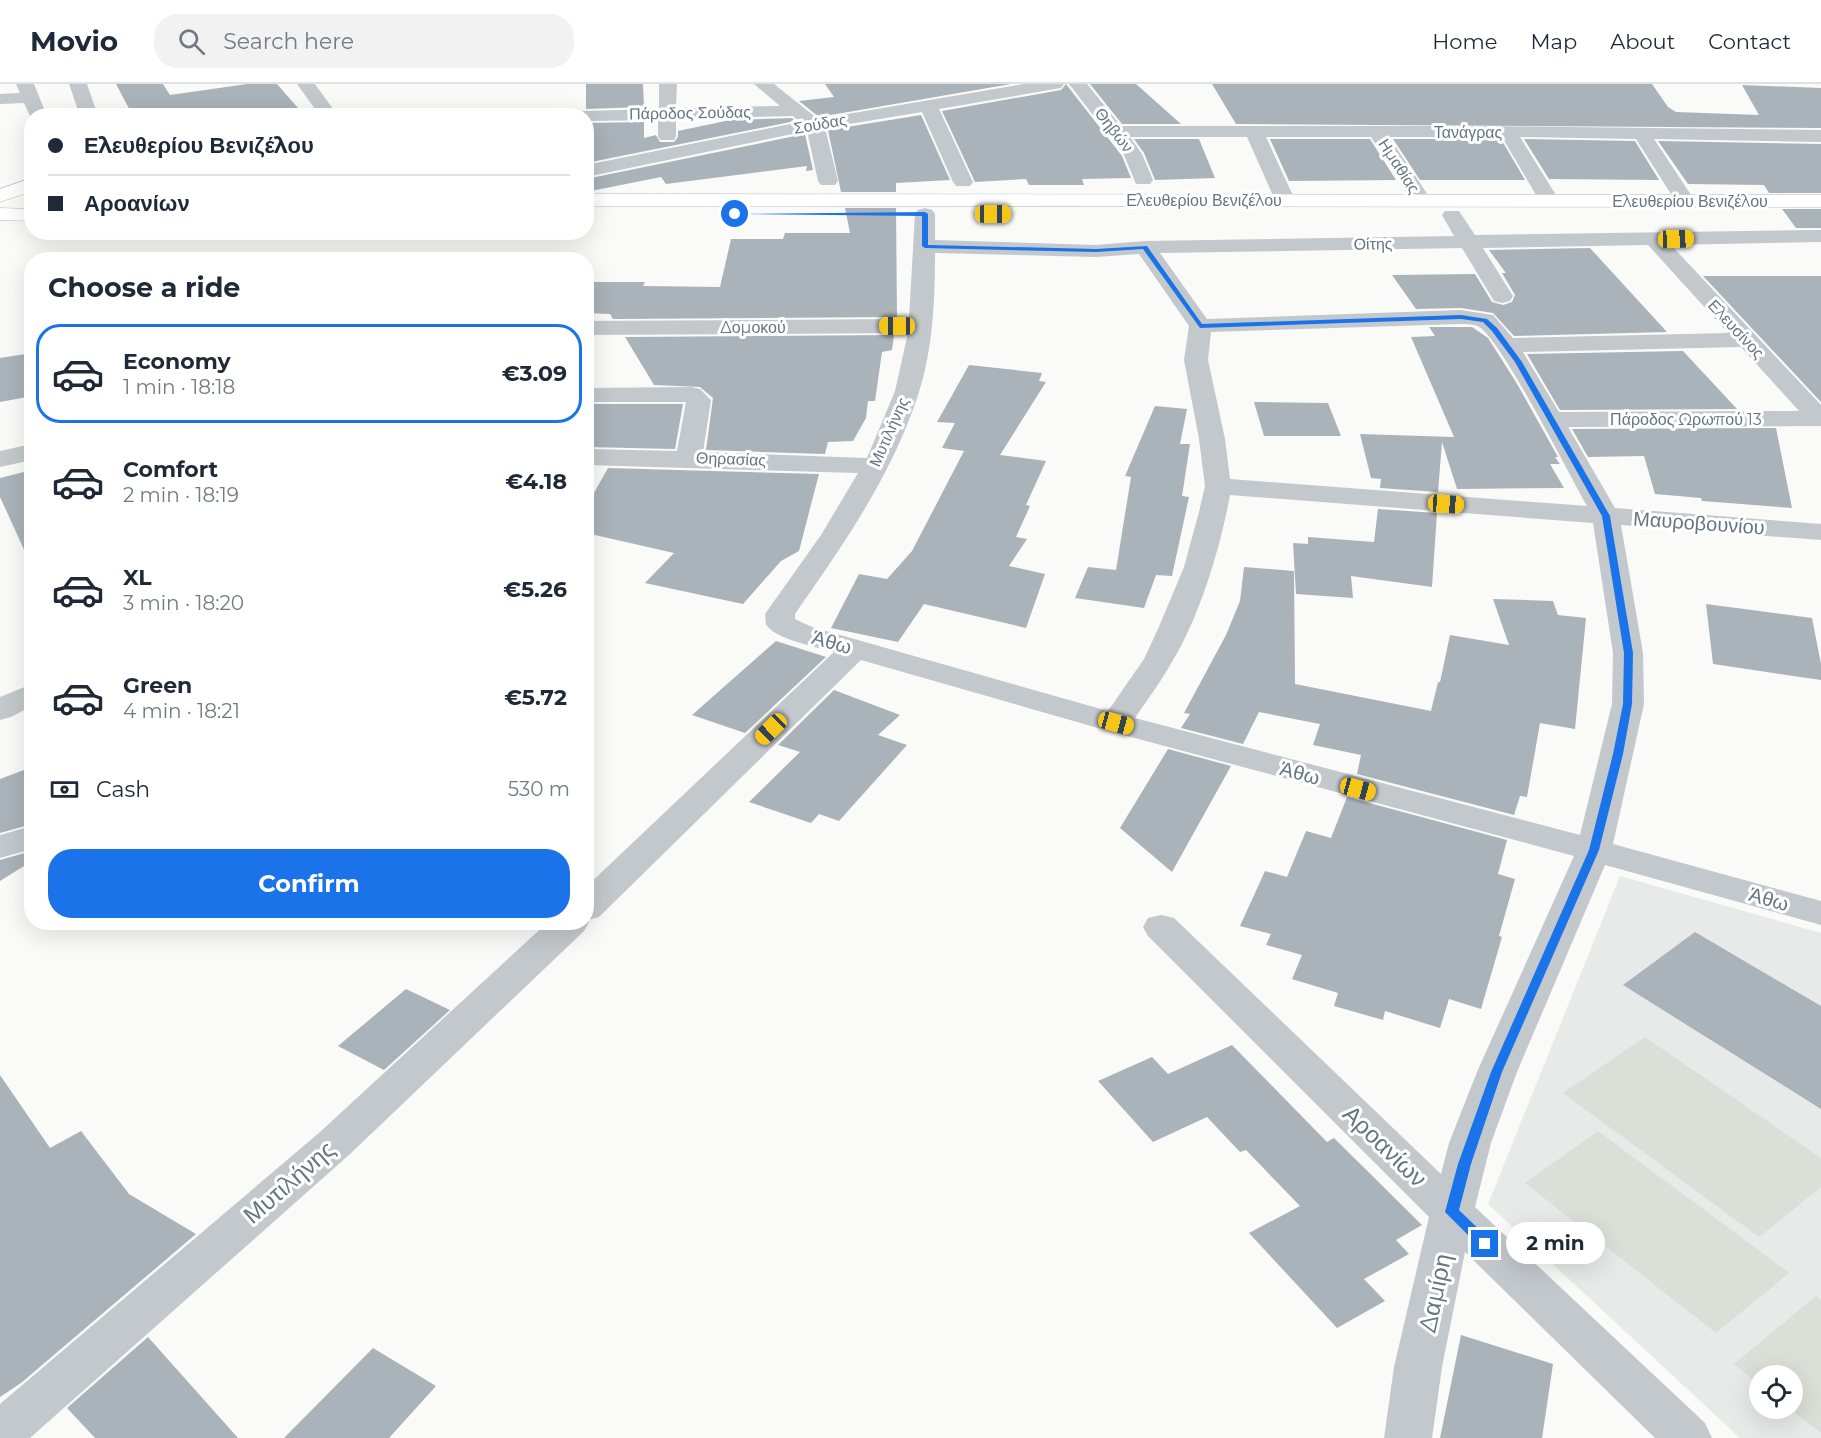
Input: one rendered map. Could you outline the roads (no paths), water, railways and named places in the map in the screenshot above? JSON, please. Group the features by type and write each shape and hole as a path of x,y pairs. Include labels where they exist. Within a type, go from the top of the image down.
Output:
{"main road":[{"path":"0,198 24,188"},
{"path":"0,198 24,200"},
{"name":"Ελευθερίου Βενιζέλου","path":"594,200 1821,201"},
{"path":"0,214 24,215"},
{"name":"Ελευθερίου Βενιζέλου","path":"594,215 1821,215"}],"street":[{"path":"78,84 86,108"},
{"path":"306,84 323,108"},
{"path":"667,154 668,84"},
{"path":"763,84 815,125 828,181"},
{"name":"Σούδας","path":"594,169 815,125 1055,84"},
{"name":"Θηβών","path":"1078,84 1133,154 1143,180"},
{"path":"0,99 28,91 35,108"},
{"path":"929,107 963,182"},
{"name":"Πάροδος Σούδας","path":"594,116 797,111"},
{"name":"Τανάγρας","path":"1115,132 1508,132 1821,136"},
{"path":"1254,132 1285,200"},
{"name":"Ημαθίας","path":"1377,132 1422,201"},
{"path":"1508,132 1549,200"},
{"path":"1641,133 1685,201"},
{"name":"Μυτιλήνης","path":"782,624 780,614 835,536 874,466 890,434 906,392 920,326 925,214"},
{"path":"1452,215 1502,296"},
{"name":"Οίτης","path":"925,246 1096,250 1144,247 1821,236"},
{"name":"Ελευσίνος","path":"1655,240 1820,418"},
{"path":"1116,723 1159,658 1187,597 1204,545 1218,486 1212,439 1196,360 1200,326 1144,247"},
{"path":"1200,326 1461,317 1485,320 1506,345 1552,420 1606,516"},
{"name":"Δομοκού","path":"594,328 920,326"},
{"path":"1506,345 1746,340"},
{"name":"Θηρασίας","path":"594,395 691,394 696,396 699,400 689,459 874,466"},
{"name":"Πάροδος Ωρωπού 13","path":"1552,420 1820,418"},
{"path":"0,459 24,454"},
{"path":"594,457 689,459"},
{"name":"Μαυροβουνίου","path":"1218,486 1821,532"},
{"name":"Δαμίρη","path":"1408,1438 1418,1367 1452,1212 1470,1143 1497,1072 1594,850 1618,754 1628,704 1628,653 1606,516"},
{"name":"Άθω","path":"782,624 801,633 1116,723 1821,913"},
{"path":"594,900 855,649"},
{"path":"0,710 24,697"},
{"path":"0,848 24,840"},
{"name":"Αροανίων","path":"1161,927 1452,1212 1688,1438"},
{"name":"Μυτιλήνης","path":"0,1434 335,1143 562,930"}]}
